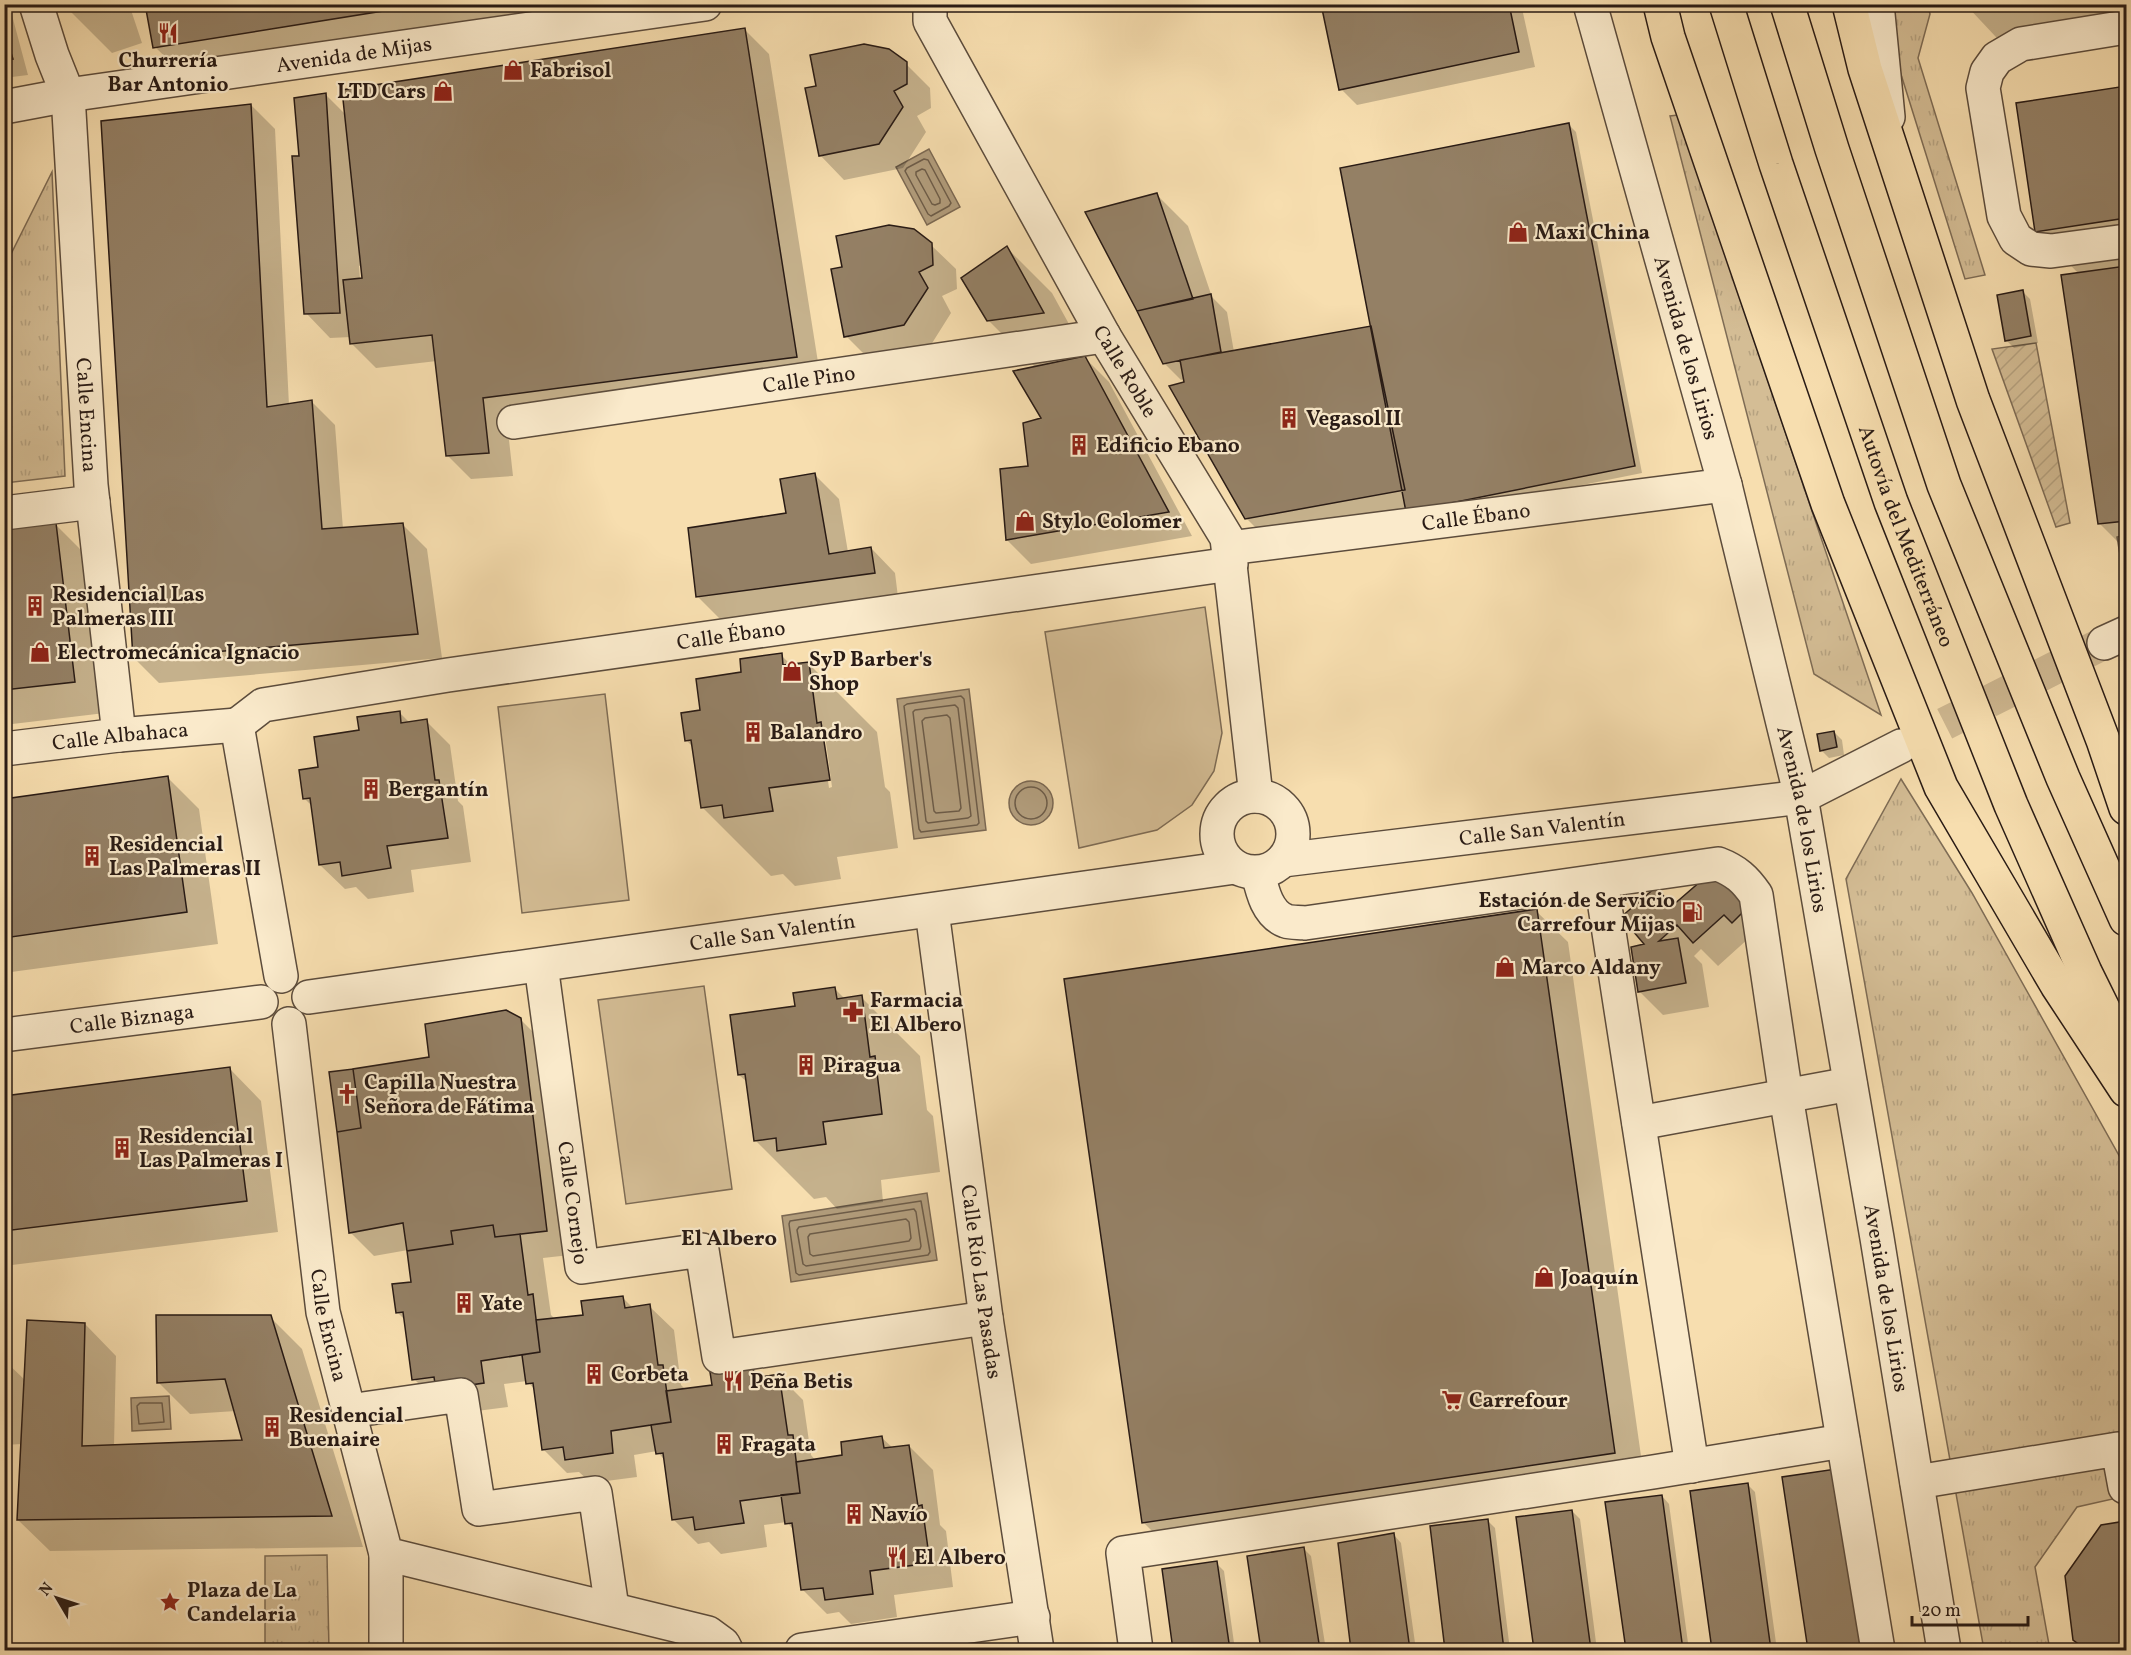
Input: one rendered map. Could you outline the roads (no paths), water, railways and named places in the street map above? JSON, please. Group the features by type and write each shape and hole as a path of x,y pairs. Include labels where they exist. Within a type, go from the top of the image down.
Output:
{"highway":[{"path":"1660,4 1668,37 1828,504 1941,787 2057,985 2127,1090"},
{"name":"Autovía del Mediterráneo","path":"1726,4 1776,164 1891,502 2011,805 2085,972 2127,1055"},
{"path":"1788,4 1833,149 1944,485 2063,778 2127,919"},
{"path":"1849,4 1865,69 1973,400 2127,808"}],"street":[{"name":"Calle Encina","path":"36,4 52,55 68,95 93,502 119,735"},
{"name":"Avenida de Mijas","path":"4,107 68,95 705,4"},
{"name":"Calle Roble","path":"930,4 930,21 1104,336 1227,538 1256,796"},
{"name":"Avenida de los Lirios","path":"1590,4 1725,485 1801,797 1944,1650"},
{"path":"1877,4 1892,152"},
{"path":"2127,27 2021,44 1997,58 1987,72 1983,88 2004,216 2016,238 2031,249 2051,251 2127,241"},
{"name":"Calle Pino","path":"514,422 1104,336"},
{"name":"Calle Ébano","path":"237,725 263,705 448,675 1230,556 1725,485"},
{"path":"4,513 93,502"},
{"path":"237,725 281,976"},
{"name":"Calle Albahaca","path":"4,749 119,735 237,725"},
{"path":"1801,797 1901,746"},
{"path":"1256,796 1273,800 1283,808 1290,817 1293,829 1293,842 1259,867 1221,853 1216,840 1216,828 1227,807 1237,800 1256,796"},
{"name":"Calle San Valentín","path":"309,997 1259,867 1801,797"},
{"path":"1259,867 1263,895 1271,909 1285,921 1305,923 1718,864 1735,871 1747,882 1756,895 1786,1096 1878,1650"},
{"path":"1601,880 1692,1466"},
{"name":"Calle Río Las Pasadas","path":"932,911 986,1318 1037,1650"},
{"name":"Calle Cornejo","path":"541,965 582,1267 702,1250 719,1357 986,1318"},
{"path":"281,976 289,976 303,983 309,997 306,1011 296,1021 289,1024 267,1016 261,1002 268,982 281,976"},
{"name":"Calle Biznaga","path":"4,1035 261,1002"},
{"name":"Calle Encina","path":"289,1024 323,1312 386,1554 386,1650"},
{"path":"1639,1123 1850,1084"},
{"path":"349,1411 461,1395 479,1509 596,1493 612,1608"},
{"path":"1136,1650 1123,1553 1843,1441"},
{"path":"1917,1482 2118,1449 2125,1487"},
{"path":"386,1554 708,1633 723,1644 726,1650"},
{"path":"802,1650 1033,1617"}],"water":[{"path":"929,149 960,207 927,225 896,167"},
{"path":"969,689 986,830 914,839 897,699"},
{"path":"1031,781 1040,782 1047,787 1052,794 1052,812 1047,819 1040,824 1031,825 1022,824 1015,819 1010,812 1009,803 1010,794 1015,787 1022,782"},
{"path":"927,1193 937,1260 791,1282 782,1216"},
{"path":"169,1396 171,1429 132,1431 131,1398"}],"tunnel":[{"path":"1901,746 2104,643"}],"place":[{"name":"Churrería Bar Antonio","path":"168,33"},
{"name":"Fabrisol","path":"513,70"},
{"name":"LTD Cars","path":"443,91"},
{"name":"Maxi China","path":"1518,232"},
{"name":"Vegasol II","path":"1289,418"},
{"name":"Edificio Ebano","path":"1079,445"},
{"name":"Stylo Colomer","path":"1025,521"},
{"name":"Residencial Las Palmeras III","path":"35,606"},
{"name":"Electromecánica Ignacio","path":"40,652"},
{"name":"SyP Barber's Shop","path":"792,671"},
{"name":"Balandro","path":"753,732"},
{"name":"Bergantín","path":"371,789"},
{"name":"Residencial Las Palmeras II","path":"92,856"},
{"name":"Estación de Servicio Carrefour Mijas","path":"1692,912"},
{"name":"Marco Aldany","path":"1505,967"},
{"name":"Farmacia El Albero","path":"853,1012"},
{"name":"Piragua","path":"806,1065"},
{"name":"Capilla Nuestra Señora de Fátima","path":"347,1094"},
{"name":"Residencial Las Palmeras I","path":"122,1148"},
{"name":"Joaquín","path":"1544,1277"},
{"name":"Yate","path":"464,1303"},
{"name":"Corbeta","path":"594,1374"},
{"name":"Peña Betis","path":"733,1381"},
{"name":"Carrefour","path":"1452,1400"},
{"name":"Residencial Buenaire","path":"272,1427"},
{"name":"Fragata","path":"724,1444"},
{"name":"Navío","path":"854,1514"},
{"name":"El Albero","path":"897,1557"},
{"name":"Plaza de La Candelaria","path":"170,1602"}],"district":[{"name":"El Albero","path":"729,1237"}]}
